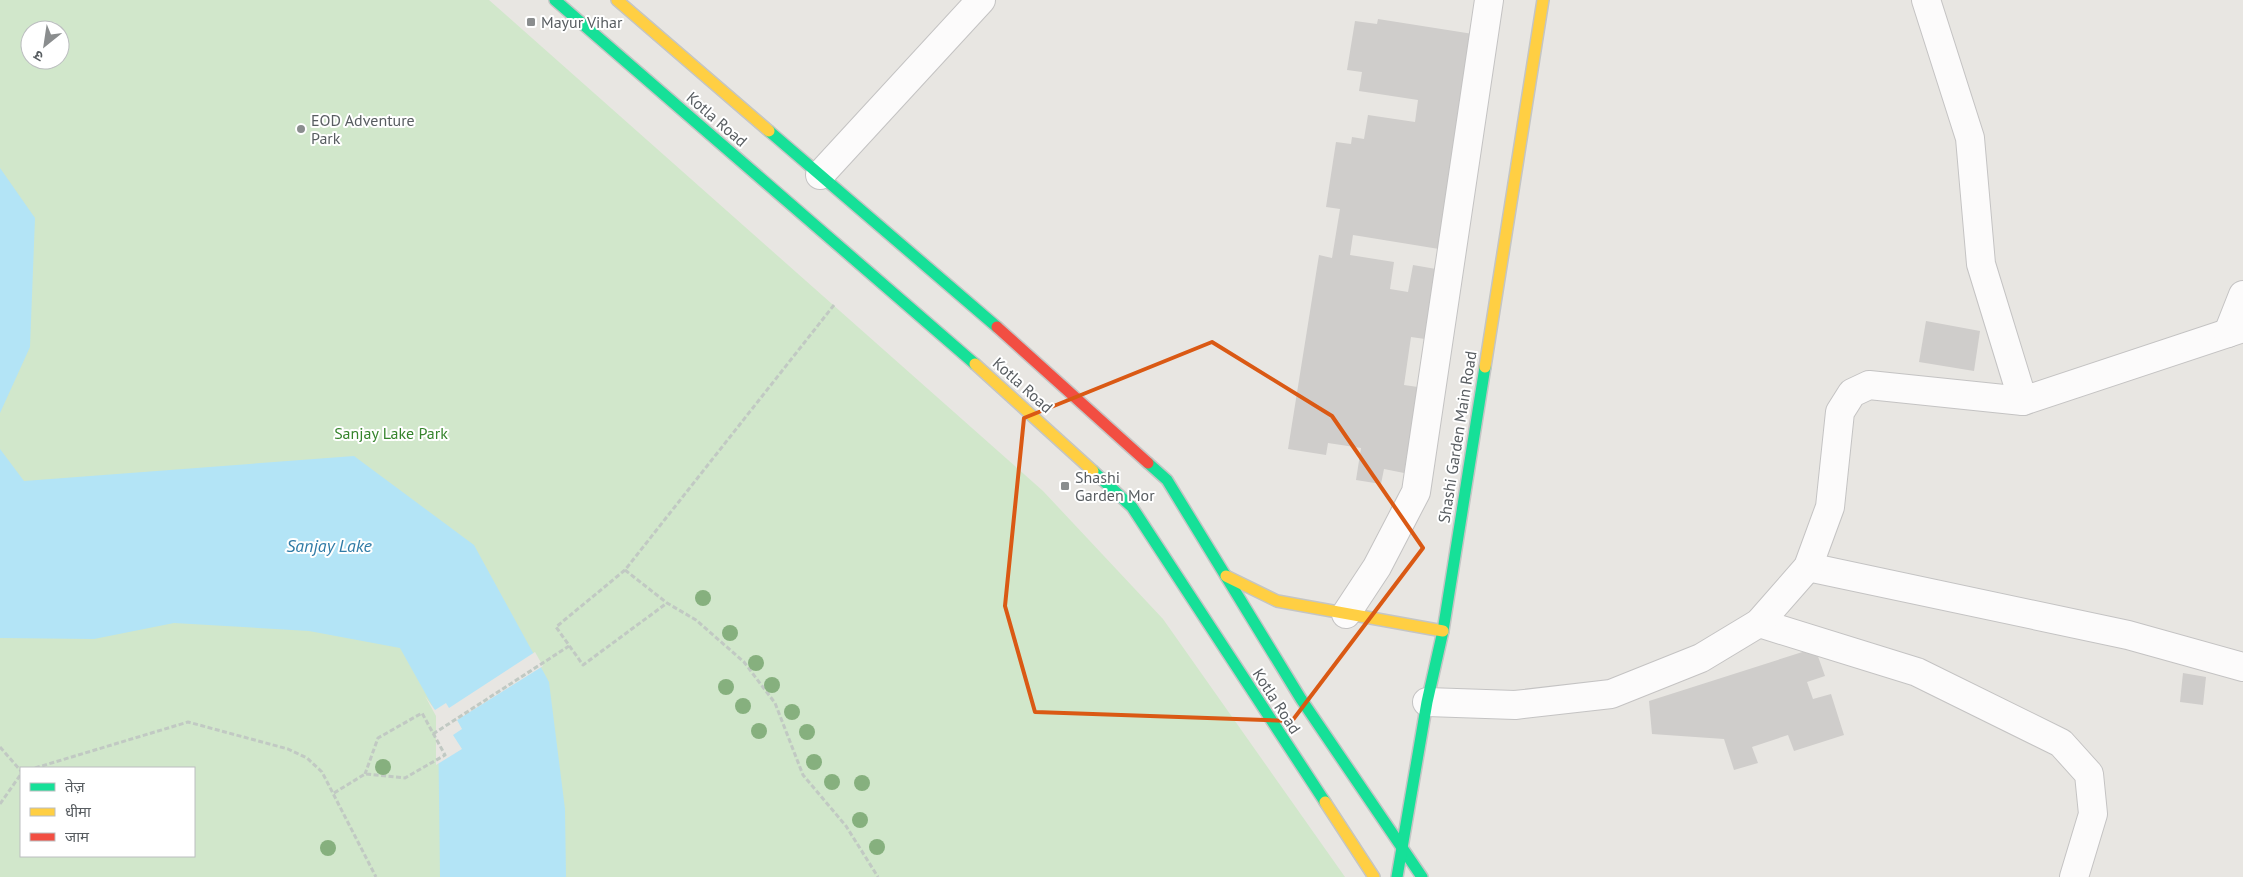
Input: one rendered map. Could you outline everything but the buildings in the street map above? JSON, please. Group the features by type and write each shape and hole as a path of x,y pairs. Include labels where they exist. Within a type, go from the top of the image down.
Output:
{"main road":[{"name":"Kotla Road","path":"555,0 998,384 1132,507 1374,877"},
{"name":"Kotla Road","path":"617,0 1034,359 1167,480 1301,699 1422,877"},
{"name":"Shashi Garden Main Road","path":"1397,877 1427,702 1443,631 1543,0"},
{"path":"1226,576 1277,601 1443,631"}],"street":[{"path":"820,175 981,0"},
{"path":"1346,614 1377,567 1416,492 1489,0"},
{"path":"1926,0 1970,138 1981,264 2023,402"},
{"path":"1427,702 1515,705 1611,694 1701,658 1759,622 1808,566 1830,507 1840,412 1852,393 1869,386 2023,402 2236,330 2243,296"},
{"path":"1808,566 2128,635 2243,667"},
{"path":"1759,622 1917,672 2062,743 2089,774 2093,814 2074,877"}],"path":[{"path":"667,603 583,665 556,627 625,570 834,305"},
{"path":"625,570 667,603 696,620 744,662 775,703 803,775 846,826 878,877"},
{"path":"434,734 569,646"},
{"path":"334,794 365,774 378,738 422,713 445,755 405,778 365,774"},
{"path":"38,767 188,722 288,749 307,758 322,772 376,877"},
{"path":"0,747 20,771"},
{"path":"0,804 20,774"}],"highlighted area":[{"path":"1212,342 1332,416 1423,548 1292,721 1035,712 1005,606 1024,418"}],"green space":[{"name":"Sanjay Lake Park","path":"0,0 489,0 1043,491 1163,619 1345,877 0,877"}],"water":[{"path":"0,168 35,218 30,347 0,413"},
{"name":"Sanjay Lake","path":"0,449 24,481 354,456 474,545 549,682 565,809 566,877 440,877 438,716 400,648 309,631 174,623 94,639 0,638"}],"pier":[{"path":"535,652 543,666 457,720 462,729 453,735 462,749 436,765 436,716 425,696 435,710 446,703 449,708"}],"traffic: fast":[{"path":"555,0 975,364"},
{"path":"769,131 997,327"},
{"path":"1397,877 1427,702 1443,631 1485,367"},
{"path":"1148,463 1167,480 1301,699 1422,877"},
{"path":"1093,471 1132,507 1325,802"}],"traffic: slow":[{"path":"617,0 769,131"},
{"path":"1485,367 1543,0"},
{"path":"975,364 1093,471"},
{"path":"1226,576 1277,601 1443,631"},
{"path":"1325,802 1374,877"}],"traffic: jam":[{"path":"997,327 1148,463"}],"place":[{"name":"Mayur Vihar","path":"531,22"},
{"name":"EOD Adventure Park","path":"301,129"},
{"name":"Shashi Garden Mor","path":"1065,486"}]}
